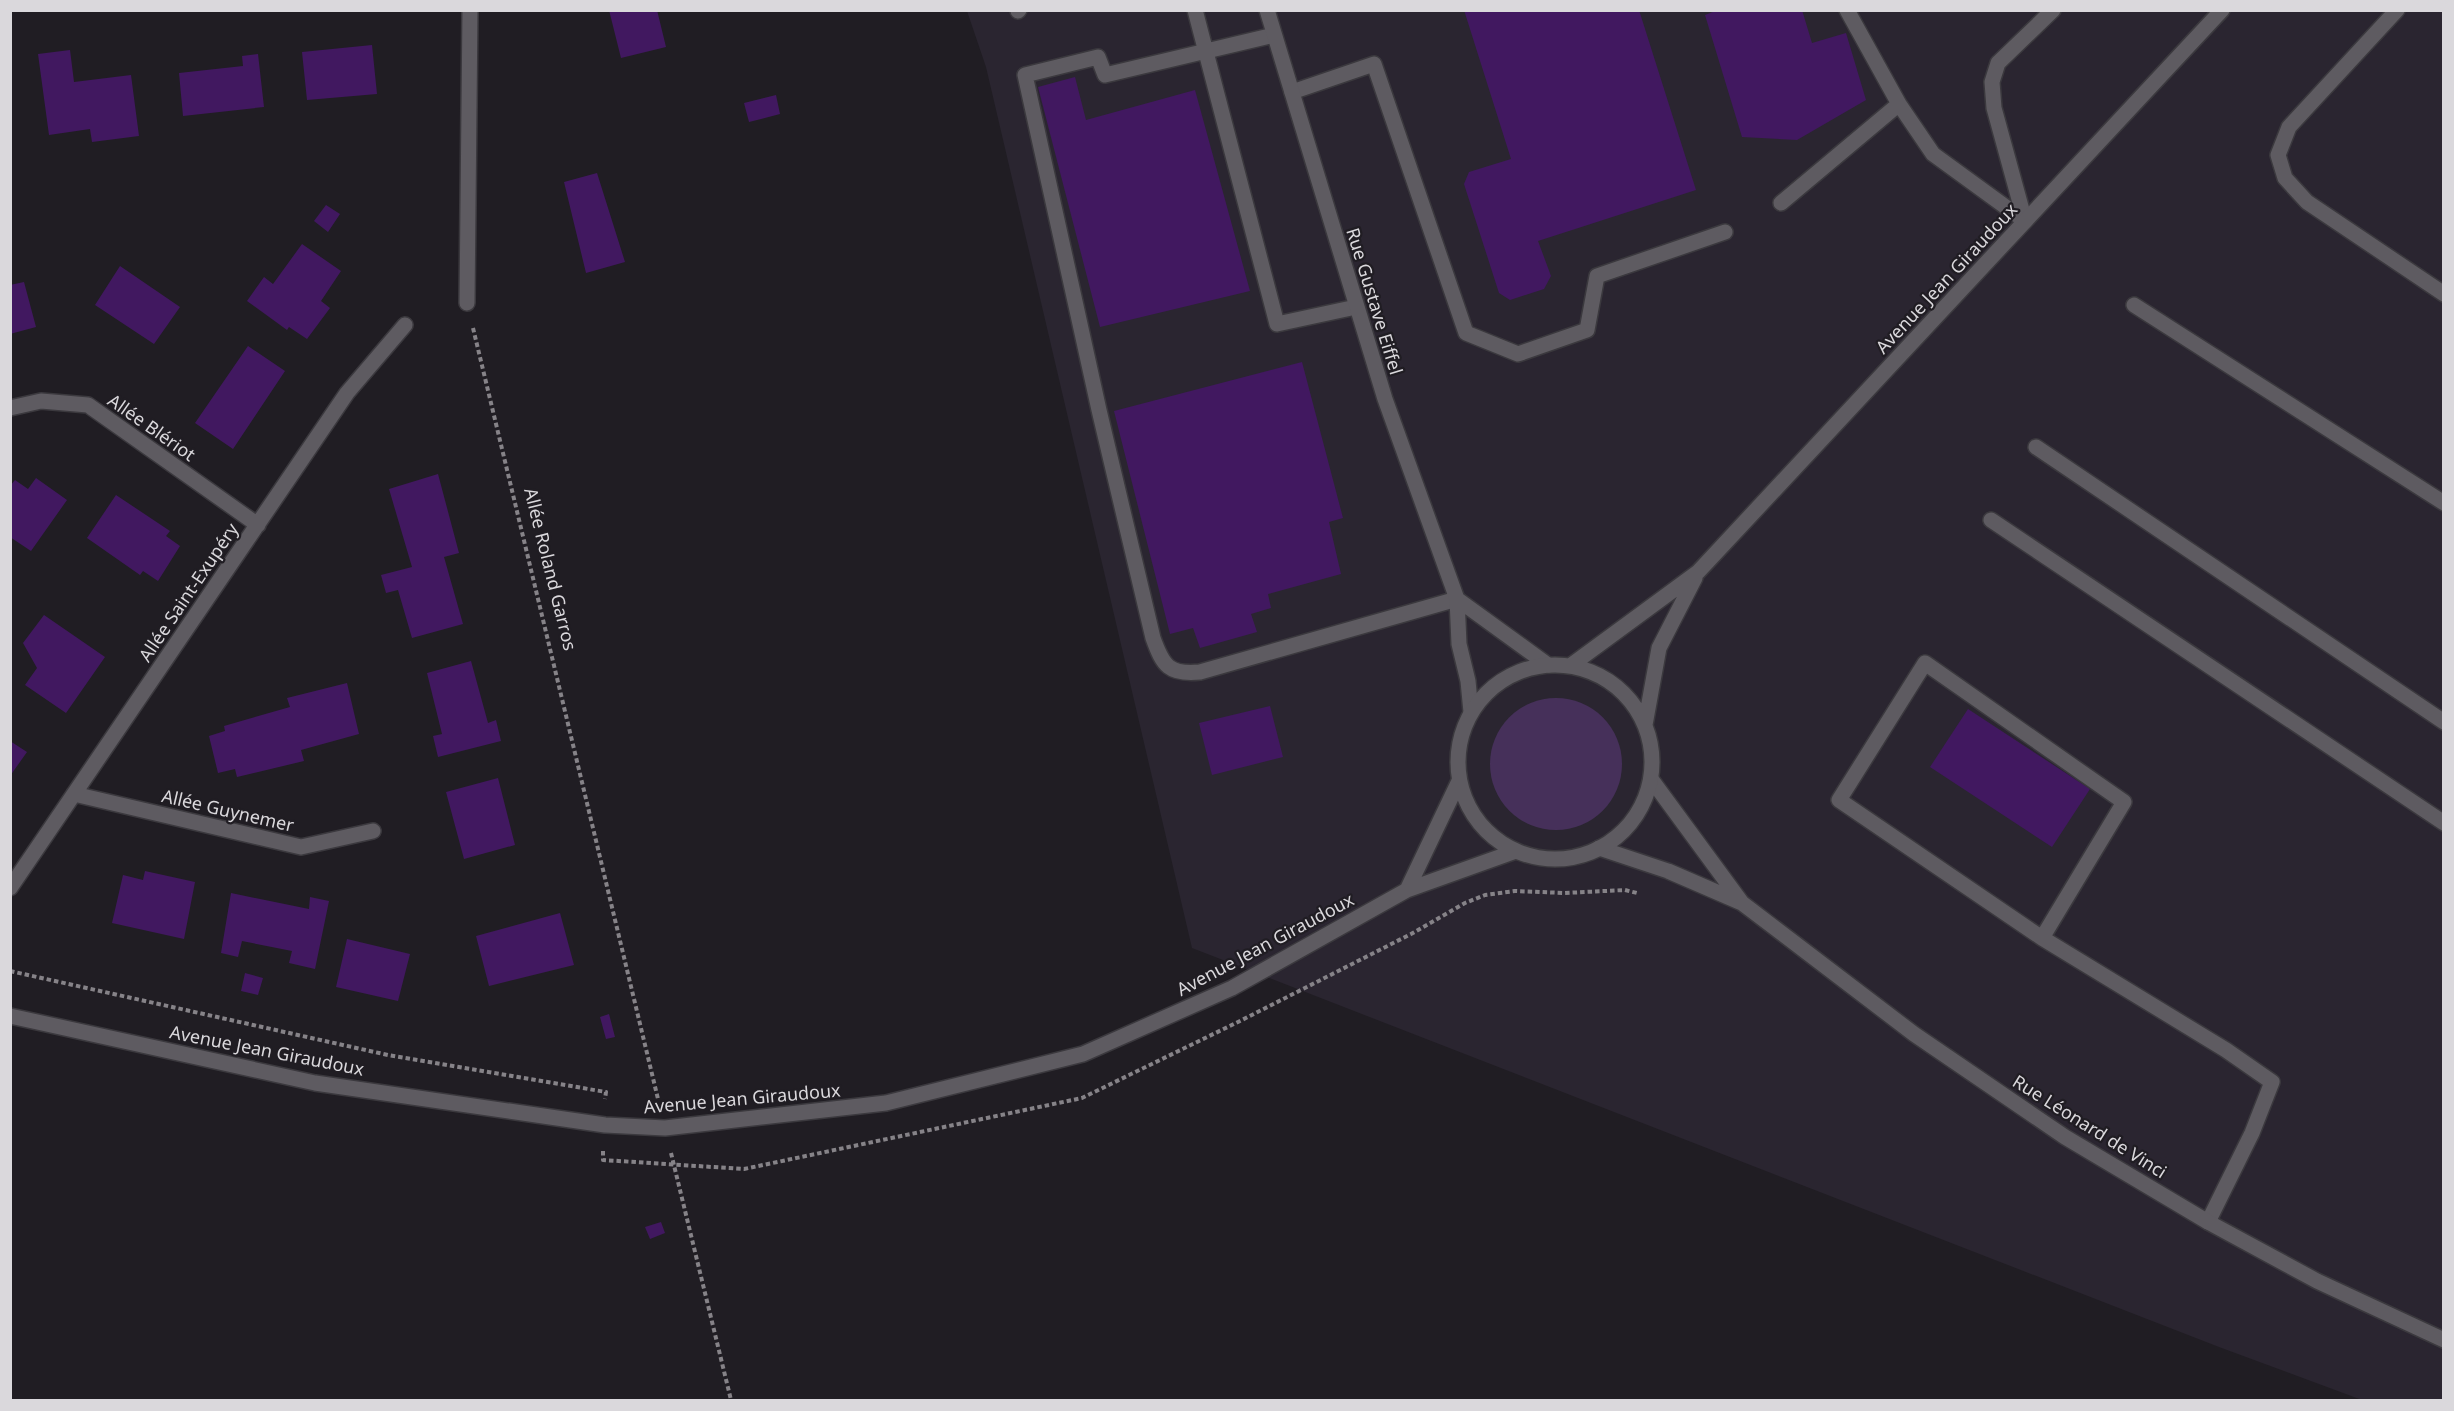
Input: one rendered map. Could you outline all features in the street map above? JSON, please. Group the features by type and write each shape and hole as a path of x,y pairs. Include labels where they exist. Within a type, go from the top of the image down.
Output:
{"street":[{"path":"467,303 470,10"},
{"path":"1195,10 1276,324 1356,307"},
{"name":"Rue Gustave Eiffel","path":"1267,10 1384,399 1457,599 1459,644 1468,681 1471,712"},
{"path":"1847,10 1899,104 1933,154 2025,221"},
{"path":"2025,221 1994,108 1992,82 1998,63 2053,10"},
{"name":"Avenue Jean Giraudoux","path":"1570,666 1698,572 2222,10"},
{"path":"2397,10 2289,127 2278,155 2285,178 2307,202 2444,294"},
{"path":"1274,35 1105,75 1098,57 1025,75 1099,410 1153,638 1161,658 1170,669 1182,674 1200,672 1457,599 1548,665"},
{"path":"1292,92 1374,64 1466,333 1518,354 1587,330 1597,276 1725,232"},
{"path":"1780,203 1899,104"},
{"path":"2134,305 2444,503"},
{"name":"Allée Saint-Exupéry","path":"10,888 347,393 405,325"},
{"name":"Allée Blériot","path":"10,408 41,401 88,405 258,525"},
{"path":"2036,447 2444,722"},
{"path":"1991,520 2444,823"},
{"name":"Avenue Jean Giraudoux","path":"1645,725 1659,648 1698,572"},
{"path":"2042,938 2124,802 1925,663 1839,800 2042,938 2226,1050 2272,1082 2252,1133 2208,1222"},
{"path":"1548,665 1570,666 1594,673 1615,686 1633,704 1645,725 1652,751 1651,779 1641,807 1623,831 1599,848 1572,857 1544,858 1516,851 1490,834 1470,810 1459,781 1458,752 1462,732 1471,712 1496,684 1529,668 1548,665"},
{"name":"Rue Léonard de Vinci","path":"1651,779 1742,903"},
{"path":"1407,890 1459,781"},
{"name":"Allée Guynemer","path":"74,794 301,847 373,831"},
{"name":"Rue Léonard de Vinci","path":"1599,848 1668,871 1742,903 1914,1034 2065,1137 2208,1222 2317,1281 2444,1340"},
{"name":"Avenue Jean Giraudoux","path":"10,1016 315,1083 605,1125 665,1128 886,1103 1083,1054 1232,988 1407,890 1516,851"}],"path":[{"name":"Allée Roland Garros","path":"467,303 731,1401"},
{"path":"10,971 388,1055 606,1092 603,1160 744,1169 1082,1098 1249,1017 1411,934 1465,903 1485,895 1515,891 1565,893 1625,890 1656,897 1668,871"}],"shaded area":[{"path":"967,11 2443,11 2443,1400 2362,1400 2219,1347 1192,948 986,67"},
{"path":"1556,698 1581,703 1603,717 1617,739 1622,764 1617,789 1603,811 1581,825 1556,830 1531,825 1509,811 1495,789 1490,764 1495,739 1509,717 1531,703"}],"building":[{"path":"609,10 657,10 666,47 621,58"},
{"path":"1464,10 1639,10 1696,190 1538,241 1551,276 1544,289 1510,300 1499,293 1464,184 1469,172 1511,159"},
{"path":"1718,10 1802,10 1812,43 1846,33 1866,100 1797,140 1742,137 1705,15"},
{"path":"372,45 377,94 307,100 302,52"},
{"path":"70,50 74,82 131,75 139,136 92,142 90,129 49,135 38,54"},
{"path":"258,54 264,107 183,116 179,73 243,66 242,56"},
{"path":"1075,77 1086,120 1195,90 1250,291 1100,327 1038,87"},
{"path":"776,95 780,114 749,122 744,103"},
{"path":"597,173 625,262 586,273 564,182"},
{"path":"326,205 340,214 328,232 314,221"},
{"path":"302,244 341,271 321,301 330,308 307,339 289,327 287,330 247,301 264,277 273,284"},
{"path":"120,266 180,307 154,344 95,305"},
{"path":"24,282 36,327 10,334 10,285"},
{"path":"248,346 285,371 233,449 195,423"},
{"path":"1302,362 1343,518 1329,522 1341,574 1268,594 1271,608 1251,614 1257,632 1200,648 1193,628 1170,634 1114,411"},
{"path":"438,474 459,553 444,557 463,624 412,638 398,590 386,593 381,575 412,567 389,489"},
{"path":"36,478 67,500 31,551 10,537 10,486 15,480 28,489"},
{"path":"116,495 170,531 166,536 180,546 158,581 143,571 140,575 87,538"},
{"path":"44,615 105,657 66,713 25,685 37,668 23,643"},
{"path":"471,661 488,723 496,720 501,741 438,757 433,736 442,734 427,673"},
{"path":"347,683 359,734 301,750 304,761 237,777 235,769 218,773 209,736 225,731 224,726 290,707 287,698"},
{"path":"1270,706 1283,757 1212,775 1199,723"},
{"path":"1968,709 2090,789 2052,847 1930,767"},
{"path":"10,741 27,752 10,776"},
{"path":"498,778 515,845 464,859 446,792"},
{"path":"145,871 195,882 184,939 112,923 123,875 143,880"},
{"path":"231,893 309,909 310,897 329,901 315,969 289,963 292,951 242,941 238,957 221,953"},
{"path":"560,913 574,965 489,986 476,936"},
{"path":"347,939 410,954 398,1001 336,987"},
{"path":"245,973 263,978 258,995 241,991"},
{"path":"609,1014 615,1037 606,1039 600,1017"},
{"path":"661,1222 665,1233 650,1239 645,1227"}]}
